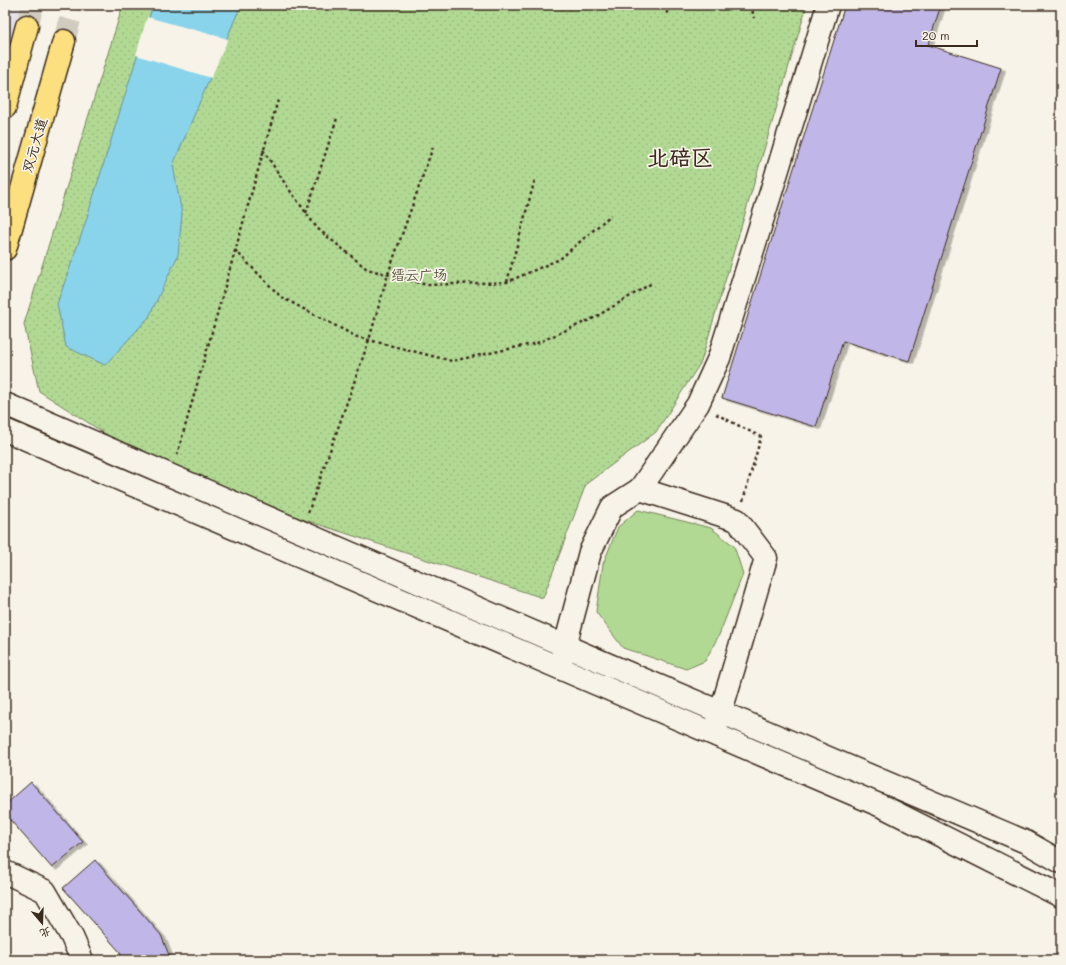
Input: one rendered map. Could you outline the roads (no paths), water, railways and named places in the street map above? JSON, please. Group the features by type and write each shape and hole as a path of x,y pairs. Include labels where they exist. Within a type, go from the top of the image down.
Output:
{"highway":[{"path":"5,107 27,26"},
{"name":"双元大道","path":"5,249 64,41"}],"street":[{"path":"559,668 590,552 612,507 640,489 698,404 718,358 771,192 828,5"},
{"path":"5,404 565,646 1026,842 1061,862"},
{"path":"5,430 886,808 1061,896"},
{"path":"640,489 737,520 766,558 714,734"},
{"path":"5,872 45,891 72,936 82,960"}],"water":[{"path":"153,5 241,5 173,165 182,214 178,255 149,317 105,365 66,347 57,304 83,230"}],"tunnel":[{"path":"27,26 33,5"},
{"path":"64,41 74,5"}],"district":[{"name":"北碚区","path":"680,156"}],"park label":[{"name":"缙云广场","path":"419,274"}]}
